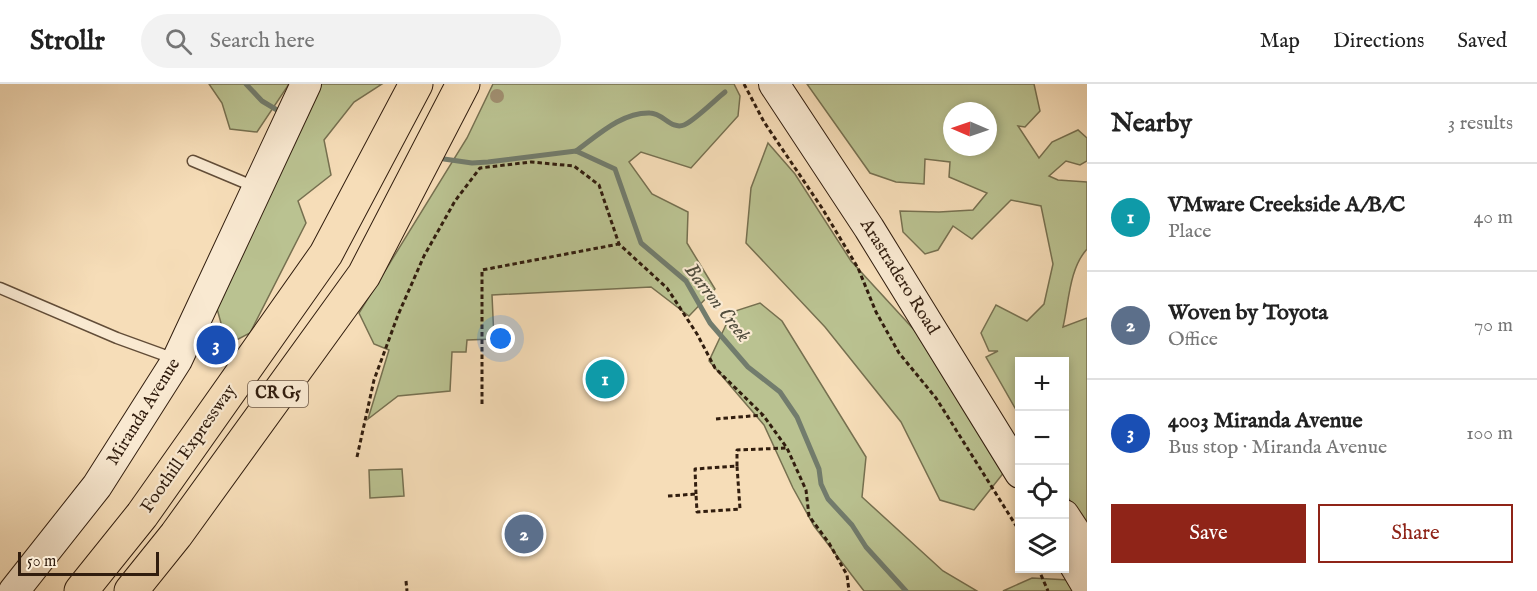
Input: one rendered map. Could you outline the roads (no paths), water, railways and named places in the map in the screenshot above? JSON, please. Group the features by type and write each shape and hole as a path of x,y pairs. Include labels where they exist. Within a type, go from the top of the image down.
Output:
{"highway":[{"name":"Foothill Expressway","path":"81,591 142,515 326,254 416,84"},
{"name":"CR G5","path":"131,591 176,535 364,275 463,84"}],"main road":[{"name":"Miranda Avenue","path":"14,591 97,486 177,360 306,84"},
{"name":"Arastradero Road","path":"774,84 869,228 1015,465"},
{"name":"Arastradero Road","path":"795,84 1015,435"},
{"path":"1068,519 1087,550"},
{"path":"1069,554 1087,586"}],"lane":[{"path":"193,161 258,188"},
{"path":"0,288 177,360"}],"waterway":[{"name":"Barron Creek","path":"246,84 262,101 282,113"},
{"path":"576,151 620,120 630,116 650,113 675,125 684,125 725,92"},
{"name":"Barron Creek","path":"444,159 472,163 576,151 615,169 641,243 686,281 710,323 748,367 780,392 797,417 819,469 821,484 828,499 852,525 866,547 906,591"}],"place":[{"name":"4003 Miranda Avenue","path":"216,345"},
{"name":"VMware Creekside A/B/C","path":"605,379"},
{"name":"Woven by Toyota","path":"524,534"}]}
